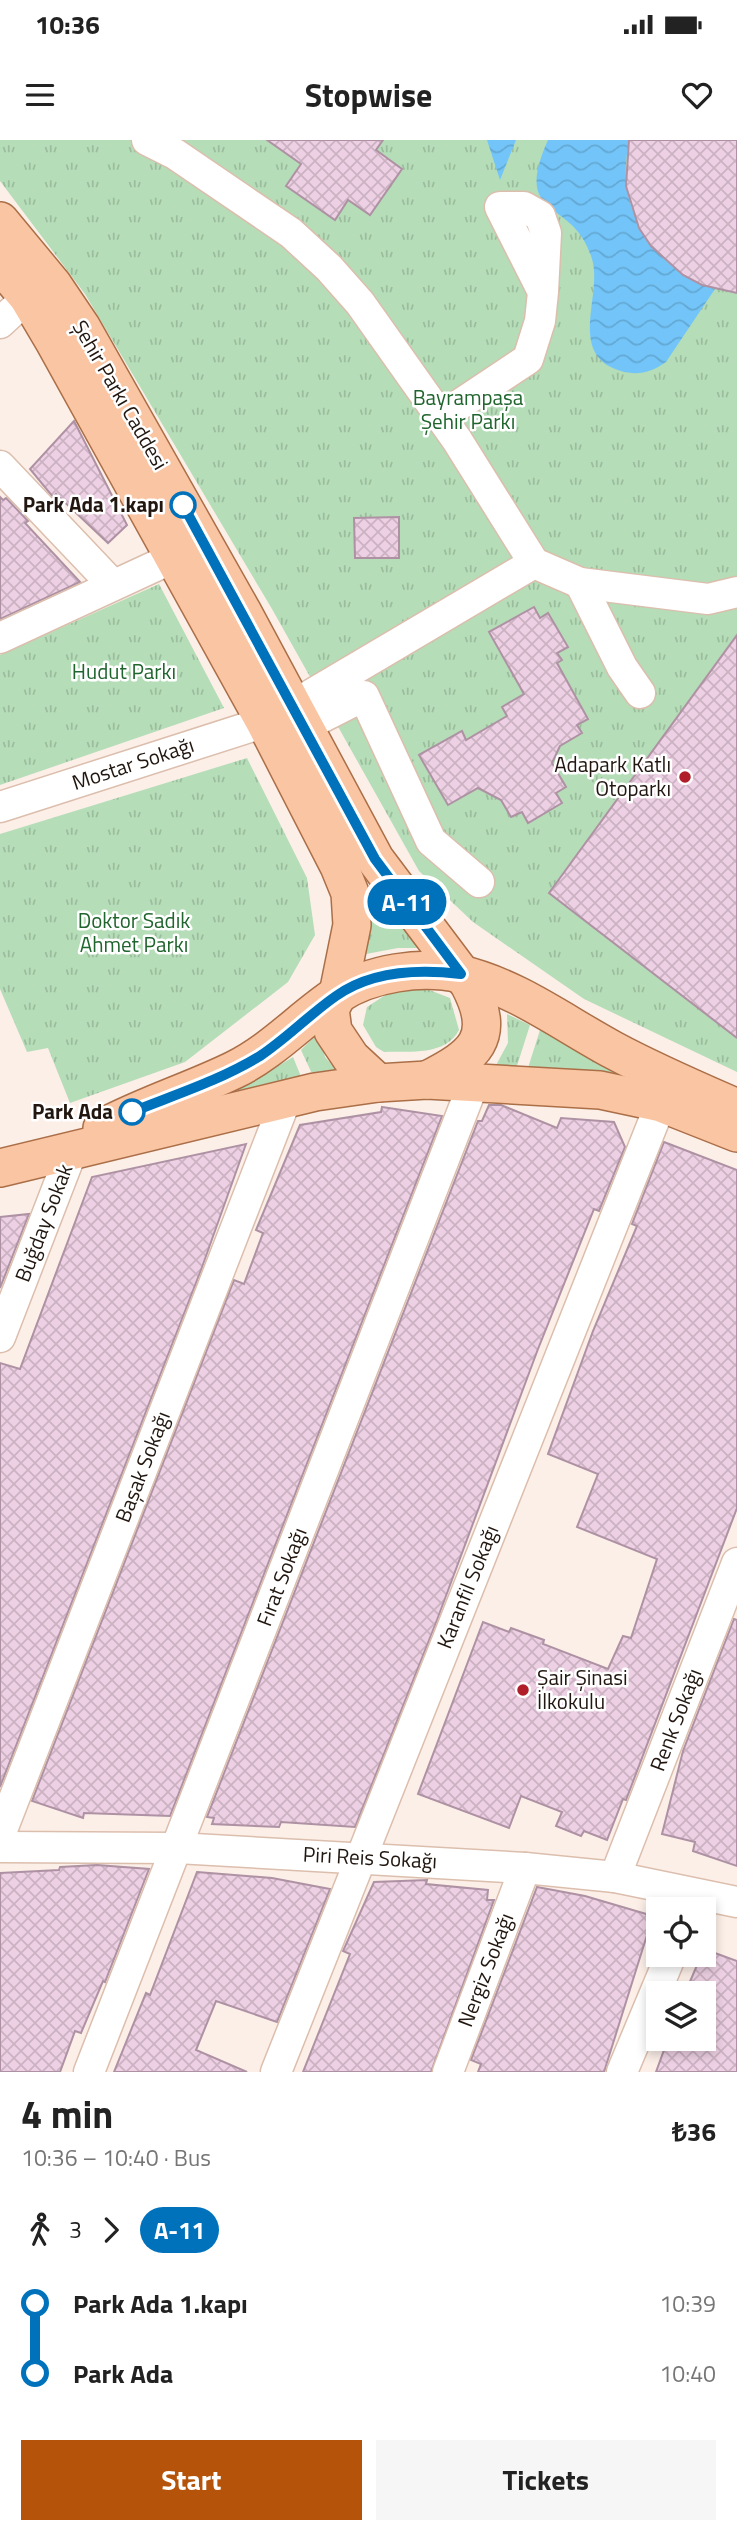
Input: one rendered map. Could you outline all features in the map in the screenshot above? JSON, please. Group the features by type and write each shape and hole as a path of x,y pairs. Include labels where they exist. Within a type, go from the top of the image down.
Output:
{"main road":[{"name":"Şehir Parkı Caddesi","path":"0,221 53,285 82,328 204,541 287,718 321,828 350,893 350,941 338,994"},
{"name":"Şehir Parkı Caddesi","path":"0,264 28,297 175,557 287,718 375,859 461,974"},
{"path":"72,1148 132,1112 233,1070 260,1055 338,994 383,976 406,972 461,974 512,992 612,1050 737,1107"},
{"path":"427,1080 472,1054 481,1037 480,1005 461,974"},
{"path":"338,994 330,1009 333,1031 351,1058 378,1083"},
{"path":"0,1168 72,1148 122,1140 286,1099 378,1083 427,1080 600,1090 661,1103 737,1133"}],"street":[{"path":"147,140 175,154 291,233 329,268 360,303 441,417 534,563 580,583 708,599 737,592"},
{"path":"441,417 528,359 540,321 543,292"},
{"path":"0,323 28,297"},
{"path":"0,466 113,585"},
{"path":"0,638 175,557"},
{"path":"287,718 534,563"},
{"path":"580,583 622,667 640,693"},
{"path":"287,718 364,696 431,841 479,882"},
{"name":"Mostar Sokağı","path":"0,807 287,718"},
{"name":"Fırat Sokağı","path":"89,2072 474,1082"},
{"name":"Başak Sokağı","path":"0,1835 286,1099"},
{"name":"Karanfil Sokağı","path":"276,2072 661,1103"},
{"name":"Buğday Sokak","path":"0,1337 72,1148"},
{"name":"Renk Sokağı","path":"615,1877 737,1563"},
{"name":"Piri Reis Sokağı","path":"0,1847 177,1848 524,1868 615,1877 677,1897"},
{"name":"Nergiz Sokağı","path":"448,2072 524,1868"},
{"name":"Piri Reis Sokağı","path":"716,1902 737,1902"},
{"path":"622,2072 666,1967"}],"green space":[{"name":"Bayrampaşa Şehir Parkı","path":"0,140 737,140 737,1072 584,999 473,922 419,871 272,609 85,294 0,181"},
{"name":"Hudut Parkı","path":"159,584 224,708 0,785 0,655"},
{"name":"Doktor Sadık Ahmet Parkı","path":"247,758 307,878 315,935 288,982 185,1062 70,1103 48,1048 27,1052 0,989 0,834"},
{"path":"390,909 418,948 398,948 366,954 369,916"},
{"path":"419,986 450,998 459,1030 453,1038 436,1048 384,1052 376,1047 363,1025 367,1007 396,988"},
{"path":"507,1014 530,1025 516,1069 495,1067 508,1043"},
{"path":"540,1030 589,1057 638,1078 527,1071"},
{"path":"319,1032 325,1057 339,1073 314,1078 301,1050"},
{"path":"293,1057 302,1079 208,1099 260,1077"}],"water":[{"path":"487,140 516,140 500,180"},
{"path":"548,140 630,140 626,164 627,188 642,231 673,267 693,280 715,289 666,362 655,368 639,373 621,371 604,363 595,352 590,323 594,274 592,259 583,239 541,198 537,185 539,166"}],"building":[{"path":"267,140 383,140 376,150 402,169 370,215 348,200 335,220 286,186 301,164"},
{"path":"629,140 737,140 737,293 702,285 683,275 651,246 639,228 626,186"},
{"path":"74,421 127,525 108,543 56,494 53,497 30,469"},
{"path":"0,497 3,500 6,498 28,521 25,523 80,582 0,619"},
{"path":"399,517 399,558 355,558 354,518"},
{"path":"534,607 540,618 548,613 568,647 557,653 562,660 557,663 588,719 577,725 582,733 560,746 552,763 566,787 556,793 562,803 528,823 522,812 511,817 501,800 478,788 448,805 419,755 462,731 466,740 507,716 502,707 524,694 489,632"},
{"name":"Adapark Katlı Otoparkı","path":"737,635 737,1038 549,893"},
{"path":"489,1105 501,1105 557,1128 561,1118 614,1122 625,1147 599,1211 594,1209 538,1349 437,1620 355,1827 281,1822 279,1827 212,1824 214,1818 207,1817 478,1121 482,1121"},
{"path":"382,1107 442,1116 170,1816 84,1813 83,1818 32,1801 234,1280 244,1284 263,1233 256,1230 300,1125 381,1112"},
{"path":"664,1142 737,1170 737,1508 626,1800 623,1799 607,1840 584,1831 581,1836 556,1826 562,1812 521,1796 509,1828 418,1794 483,1622 509,1632 511,1628 544,1640 543,1644 608,1669 623,1636 631,1638 657,1559 577,1527 598,1474 548,1454 593,1331 637,1226 632,1224"},
{"path":"246,1144 201,1270 0,1787 0,1363 20,1369 92,1177"},
{"path":"29,1214 0,1288 0,1217"},
{"path":"734,1619 737,1620 737,1866 693,1851 695,1842 662,1834 683,1751"},
{"path":"97,1865 149,1869 105,1982 103,1981 81,2033 75,2031 60,2072 0,2072 0,1873"},
{"path":"197,1872 272,1878 330,1889 277,2022 216,2001 196,2050 247,2072 114,2072 146,1993 150,1995"},
{"path":"427,1880 426,1884 488,1890 487,1900 494,1900 431,2072 303,2072 350,1954 343,1951 374,1882"},
{"path":"537,1887 585,1896 646,1914 646,1938 604,2072 478,2072 481,2064 471,2060"},
{"path":"716,1953 737,1961 737,2072 656,2072 664,2051 716,2051 716,1981 690,1981 696,1967 716,1967"}],"bus line":[{"name":"A-11","path":"132,1112 233,1070 260,1055 338,994 358,985 383,976 406,972 461,974 375,859 183,505"}],"place":[{"name":"Park Ada 1.kapı","path":"183,505"},
{"name":"Adapark Katlı Otoparkı","path":"685,777"},
{"name":"Park Ada","path":"132,1112"},
{"name":"Şair Şinasi İlkokulu","path":"523,1690"}]}
